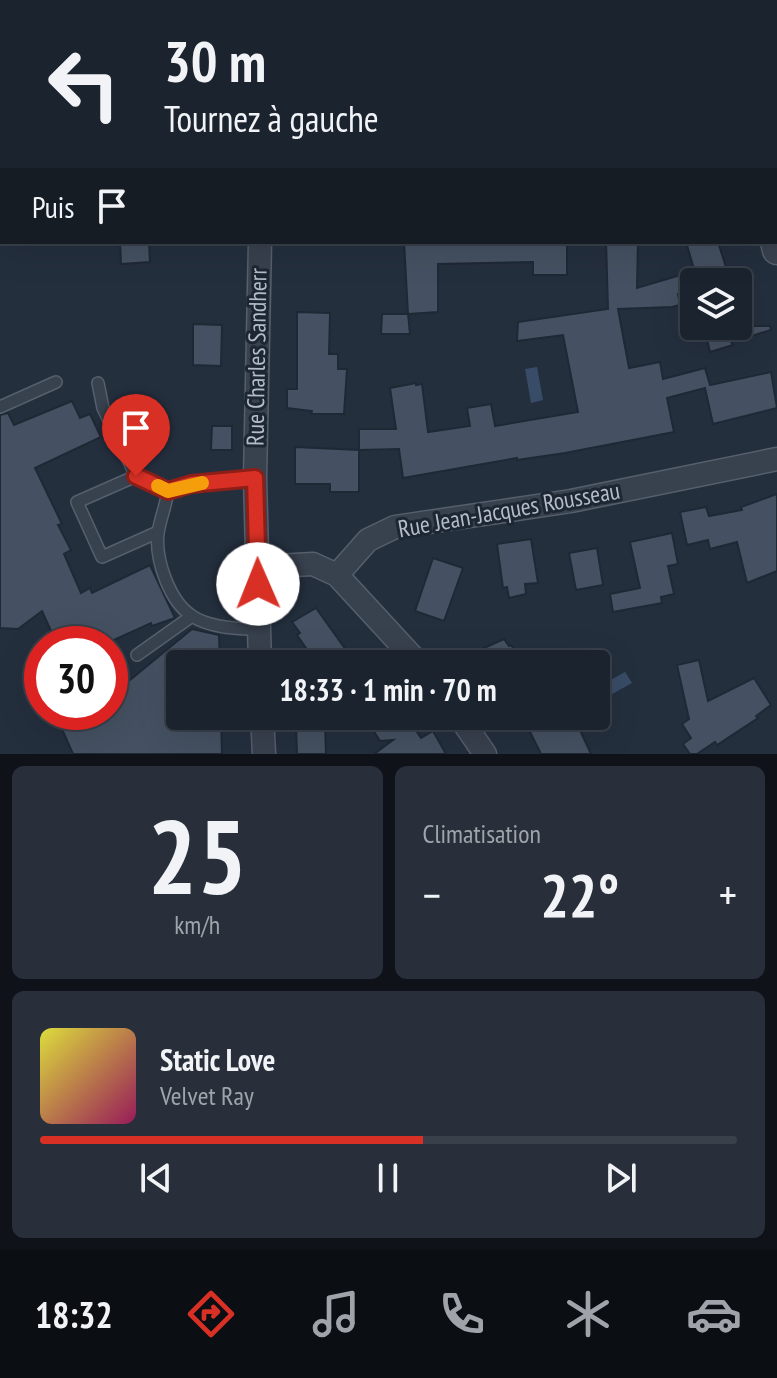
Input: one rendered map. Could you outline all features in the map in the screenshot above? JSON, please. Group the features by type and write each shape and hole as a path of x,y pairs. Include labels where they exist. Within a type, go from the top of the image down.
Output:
{"street":[{"name":"Rue Charles Sandherr","path":"259,650 255,478 260,244"},
{"name":"Rue Jean-Jacques Rousseau","path":"337,575 368,540 395,527 571,501 777,459"},
{"path":"258,567 313,564 337,575 406,650"},
{"path":"263,730 264,754"},
{"path":"469,730 485,754"}],"lane":[{"path":"0,407 56,382"},
{"path":"98,383 103,408 136,476 168,491 191,484 255,478"},
{"path":"136,476 77,502 102,557 158,532"},
{"path":"168,491 158,532 160,561 174,595 192,616 238,629 258,629"},
{"path":"137,655 192,616"}],"water":[{"path":"537,367 543,400 531,403 525,369"},
{"path":"625,672 632,683 610,695 610,680"}],"building":[{"path":"120,244 149,244 150,262 121,264"},
{"path":"404,244 567,244 567,275 533,275 533,262 438,264 438,312 408,314"},
{"path":"606,244 638,244 637,288 680,275 680,305 618,309 629,368 660,362 663,379 705,368 710,385 771,372 777,408 713,424 705,388 667,398 674,432 565,453 403,478 399,449 359,450 359,429 396,429 390,388 416,383 422,384 428,432 470,426 467,408 491,404 495,426 578,412 563,335 517,341 518,322 608,309"},
{"path":"687,244 719,244 726,267 694,268"},
{"path":"297,312 330,313 329,354 338,354 338,369 347,369 344,414 311,414 312,411 287,408 287,389 297,389"},
{"path":"382,314 408,314 410,334 381,334"},
{"path":"193,324 222,325 221,366 193,365"},
{"path":"752,326 770,326 771,330 752,336"},
{"path":"707,340 738,340 731,342 733,345 710,352"},
{"path":"72,401 80,418 90,414 101,437 35,468 71,550 64,554 81,593 90,588 92,593 150,565 175,618 152,626 151,623 128,634 128,626 49,626 42,611 18,629 0,628 0,415 8,413 14,425"},
{"path":"212,426 232,426 232,450 211,450"},
{"path":"295,447 359,450 359,492 330,492 330,484 295,484"},
{"path":"777,494 777,571 747,583 737,542 710,549 708,540 687,545 680,512 706,507 709,516 742,510 741,507"},
{"path":"672,533 678,564 668,566 674,594 661,597 662,603 613,612 610,594 640,588 630,542"},
{"path":"531,539 538,583 525,584 526,594 509,598 507,587 503,588 497,544"},
{"path":"597,548 603,585 576,590 569,553"},
{"path":"433,558 463,568 444,621 415,611"},
{"path":"316,608 346,650 307,650 292,622"},
{"path":"192,629 219,635 220,650 166,650"},
{"path":"504,639 514,650 485,650"},
{"path":"166,650 166,730 221,730 222,754 73,754 62,730 128,730 128,682"},
{"path":"699,660 708,701 754,678 771,705 756,716 758,718 717,745 715,742 697,754 690,754 683,744 691,738 682,724 689,719 677,665"},
{"path":"296,730 325,730 326,754 297,754"},
{"path":"373,730 416,730 421,738 433,731 446,754 374,754 393,740 380,741"},
{"path":"529,730 580,730 591,754 541,754"}],"slow traffic":[{"path":"158,486 168,491 202,483"}],"route":[{"path":"136,476 168,491 191,484 255,478 258,584"}]}
